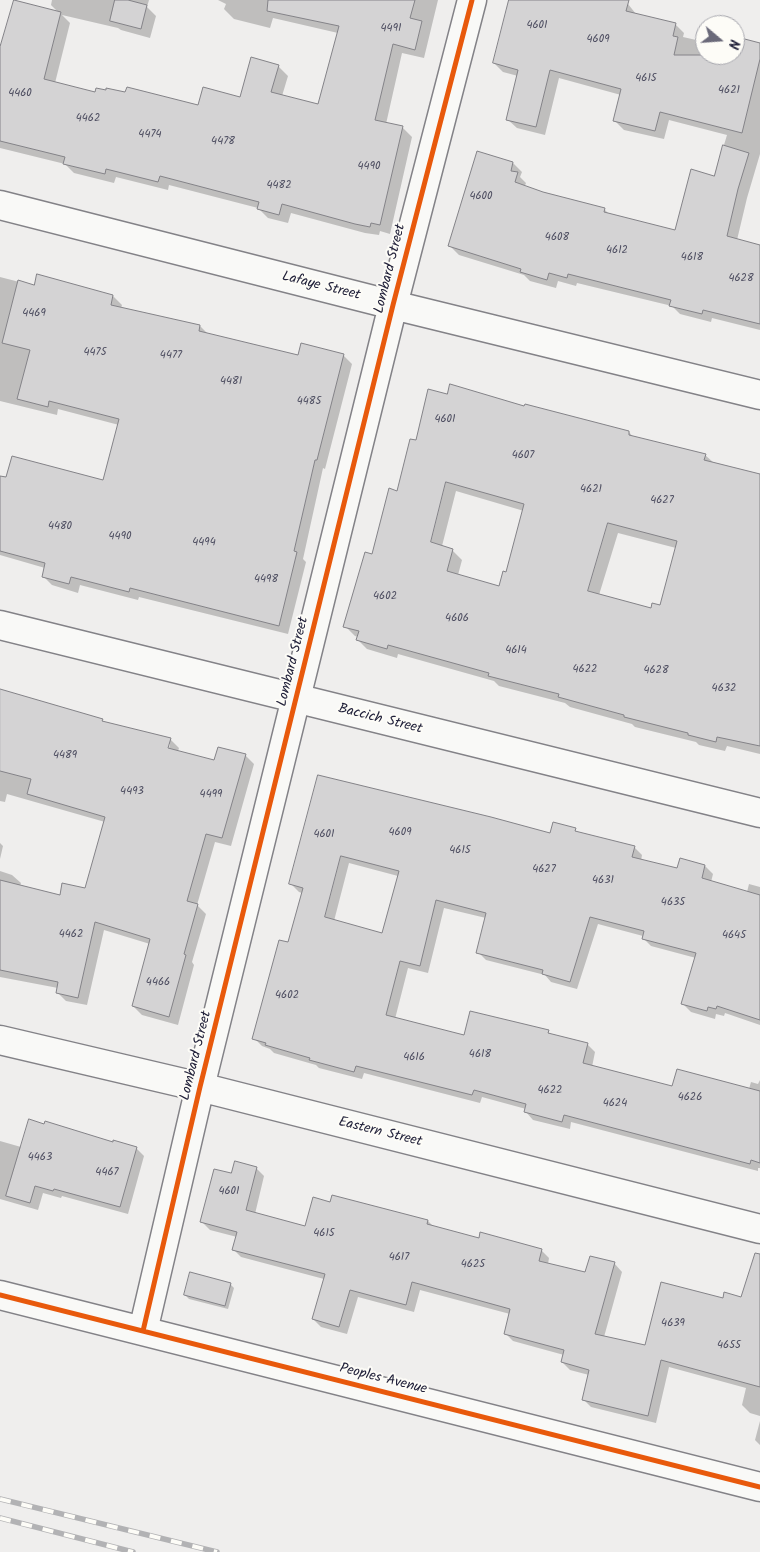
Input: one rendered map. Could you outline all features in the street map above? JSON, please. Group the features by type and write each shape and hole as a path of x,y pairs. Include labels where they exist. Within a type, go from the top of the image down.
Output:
{"street":[{"name":"Lombard Street","path":"144,1331 200,1087 393,305 472,0"},
{"name":"Lafaye Street","path":"0,205 393,305 760,395"},
{"name":"Baccich Street","path":"0,626 296,700 760,812"},
{"name":"Eastern Street","path":"0,1040 200,1087 760,1229"},
{"name":"Peoples Avenue","path":"0,1295 760,1487"}],"building":[{"path":"14,0 61,12 44,79 95,92 96,88 106,90 106,88 125,92 127,87 198,105 203,87 240,97 251,57 279,65 271,92 318,104 339,26 267,11 268,0 415,0 410,18 422,21 415,50 393,44 375,120 403,126 380,225 371,223 370,227 355,224 282,204 279,215 257,209 259,202 160,176 158,182 106,169 105,174 63,164 65,157 0,141 0,47"},
{"path":"115,0 128,0 147,5 141,29 110,21"},
{"path":"509,0 629,0 626,11 676,23 673,36 678,37 674,55 695,55 695,65 745,65 745,39 760,43 760,59 742,133 660,112 655,131 613,121 621,89 550,70 536,127 506,120 518,70 493,63"},
{"path":"723,145 749,153 727,236 760,245 760,324 703,310 702,314 669,306 671,300 568,274 567,278 549,273 547,280 520,272 521,269 448,246 477,151 513,162 511,171 518,172 515,182 543,192 605,208 604,212 675,230 691,169 714,176"},
{"path":"37,274 113,295 111,305 200,325 199,331 298,355 301,343 344,354 317,460 315,460 294,551 297,552 279,626 130,588 129,592 71,577 69,584 42,577 45,563 0,551 0,476 6,477 12,456 103,480 119,419 49,401 48,407 17,399 30,350 2,343 18,280 34,285"},
{"path":"450,384 524,406 525,404 629,431 629,435 706,454 704,460 760,474 760,746 717,737 716,742 624,717 624,715 558,697 559,694 488,676 489,673 388,645 387,649 356,640 359,631 343,627 365,552 372,554 389,488 397,491 410,439 416,440 428,389 447,394","holes":["446,482 524,504 506,572 503,571 499,586 447,571 453,549 431,542","608,523 677,541 660,605 652,603 651,608 588,591"]},
{"path":"0,689 103,719 102,721 171,738 168,748 214,760 218,747 246,754 222,838 206,834 187,901 198,904 169,1017 132,1006 150,939 95,922 78,998 56,993 58,982 0,970 0,880 60,895 62,883 85,888 105,817 27,794 31,779 0,771"},
{"path":"318,775 550,833 553,822 576,828 575,831 635,846 632,857 677,868 680,858 705,865 702,878 760,895 760,1020 717,1006 716,1009 708,1007 707,1011 681,1004 696,953 642,939 644,931 590,917 570,982 542,974 543,970 476,953 486,913 436,900 420,966 400,961 386,1015 464,1035 470,1011 549,1030 548,1033 588,1043 583,1063 672,1086 677,1069 760,1091 760,1163 751,1160 750,1164 564,1115 562,1122 524,1112 526,1104 474,1090 472,1095 356,1066 354,1072 309,1060 310,1058 265,1045 266,1043 252,1039 279,940 288,942 303,888 289,884","holes":["341,856 399,871 382,933 325,917"]},
{"path":"29,1119 44,1124 45,1121 113,1142 113,1140 137,1147 120,1207 54,1189 53,1191 35,1186 30,1203 6,1196"},
{"path":"235,1161 257,1167 246,1210 305,1226 313,1197 330,1202 332,1195 428,1220 427,1224 479,1238 480,1232 542,1249 539,1261 585,1272 590,1256 615,1262 595,1334 645,1345 661,1282 723,1298 724,1292 741,1297 755,1253 760,1254 760,1387 661,1360 648,1416 582,1400 589,1370 561,1362 564,1350 504,1334 510,1309 412,1282 406,1305 350,1290 339,1327 312,1319 325,1274 232,1250 237,1232 200,1222 214,1169 231,1173"},
{"path":"190,1272 231,1283 225,1306 184,1295"}],"railway":[{"path":"0,1499 217,1552"},
{"path":"0,1518 133,1552"}],"cycle path":[{"path":"143,1331 200,1087 393,305 472,0"},
{"path":"0,1295 760,1487"}]}
